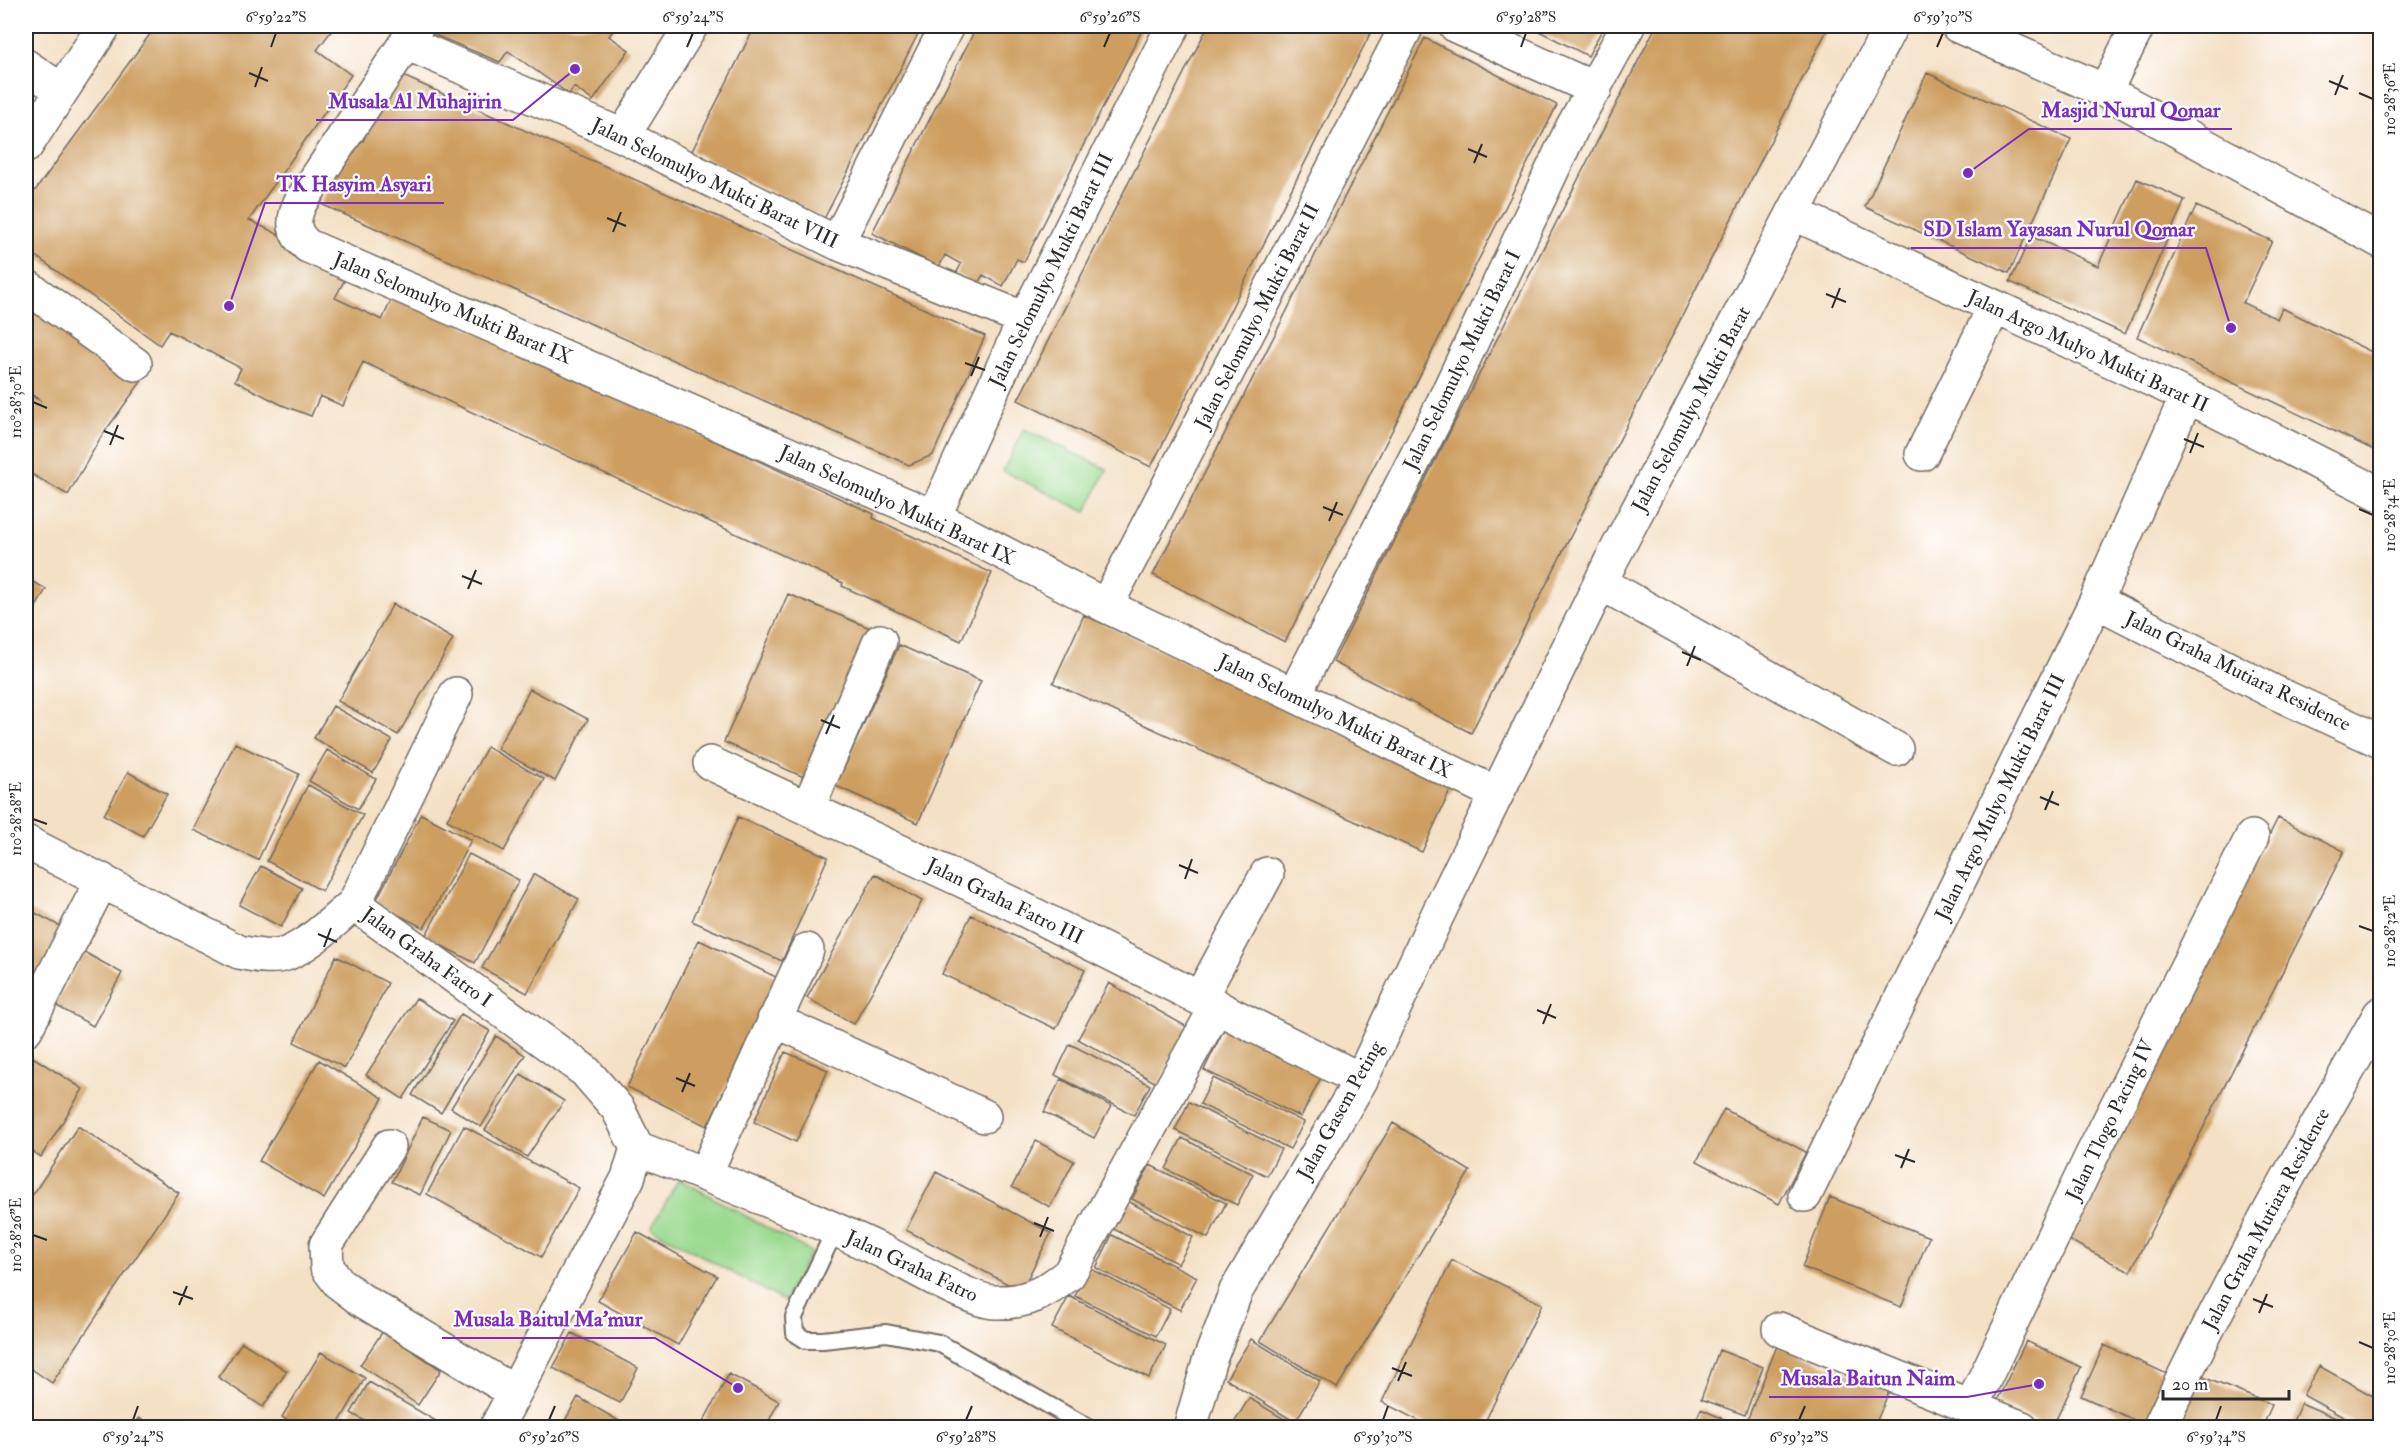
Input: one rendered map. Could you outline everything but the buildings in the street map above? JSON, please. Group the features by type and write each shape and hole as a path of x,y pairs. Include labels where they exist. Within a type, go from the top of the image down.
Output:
{"street":[{"path":"26,146 44,79 104,26"},
{"path":"623,136 691,26"},
{"path":"837,243 947,26"},
{"name":"Jalan Selomulyo Mukti Barat III","path":"934,518 1024,319 1173,26"},
{"name":"Jalan Selomulyo Mukti Barat II","path":"1106,606 1407,26"},
{"path":"1456,26 1595,89"},
{"name":"Jalan Selomulyo Mukti Barat I","path":"1294,694 1436,418 1572,129 1628,26"},
{"name":"Jalan Selomulyo Mukti Barat","path":"1497,794 1601,582 1891,26"},
{"path":"1958,26 2105,91 2380,241"},
{"path":"2105,91 2138,26"},
{"name":"Jalan Selomulyo Mukti Barat VIII","path":"412,34 837,243 1024,319"},
{"name":"Jalan Selomulyo Mukti Barat IX","path":"412,34 300,203 294,216 294,229 300,240 308,246 934,518 1106,606 1294,694 1497,794"},
{"name":"Jalan Argo Mulyo Mukti Barat II","path":"1793,213 2187,396 2380,494"},
{"path":"26,286 135,364"},
{"path":"1922,454 1994,308"},
{"name":"Jalan Argo Mulyo Mukti Barat III","path":"1805,1194 2096,600 2187,396"},
{"path":"1601,582 1896,749"},
{"name":"Jalan Graha Mutiara Residence","path":"2096,600 2272,691 2380,741"},
{"path":"808,808 880,641"},
{"name":"Jalan Graha Fatro I","path":"456,694 354,904 585,1071 618,1109 637,1148"},
{"name":"Jalan Graha Fatro III","path":"710,763 1015,905 1361,1080"},
{"name":"Jalan Gasem Peting","path":"1191,1428 1209,1362 1236,1291 1361,1080 1497,794"},
{"name":"Jalan Tlogo Pacing IV","path":"1972,1405 2091,1157 2252,837"},
{"path":"26,842 239,952 264,957 285,954 294,949 312,938 354,904"},
{"path":"1208,1002 1267,874"},
{"path":"26,1029 102,880"},
{"path":"705,1174 807,950"},
{"name":"Jalan Graha Fatro","path":"637,1148 705,1174 835,1230 993,1303 1023,1300 1045,1293 1069,1274 1208,1002"},
{"name":"Jalan Graha Mutiara Residence","path":"2159,1428 2199,1343 2319,1120 2380,1014"},
{"path":"774,1020 984,1116"},
{"path":"389,1146 326,1245 327,1267 339,1283 360,1299 514,1392"},
{"path":"496,1428 628,1178 637,1148"},
{"path":"1779,1329 1972,1405 2022,1428"}],"lane":[{"path":"835,1230 794,1317 795,1333 806,1340 823,1340 886,1333 939,1343 1089,1428"}],"green space":[{"path":"1024,429 1107,469 1086,512 1003,471"},
{"path":"679,1179 811,1252 784,1301 651,1228"}],"place":[{"name":"Musala Al Muhajirin","path":"575,69"},
{"name":"Masjid Nurul Qomar","path":"1968,173"},
{"name":"TK Hasyim Asyari","path":"229,306"},
{"name":"SD Islam Yayasan Nurul Qomar","path":"2231,328"},
{"name":"Musala Baitun Naim","path":"2039,1384"},
{"name":"Musala Baitul Ma'mur","path":"738,1388"}]}
